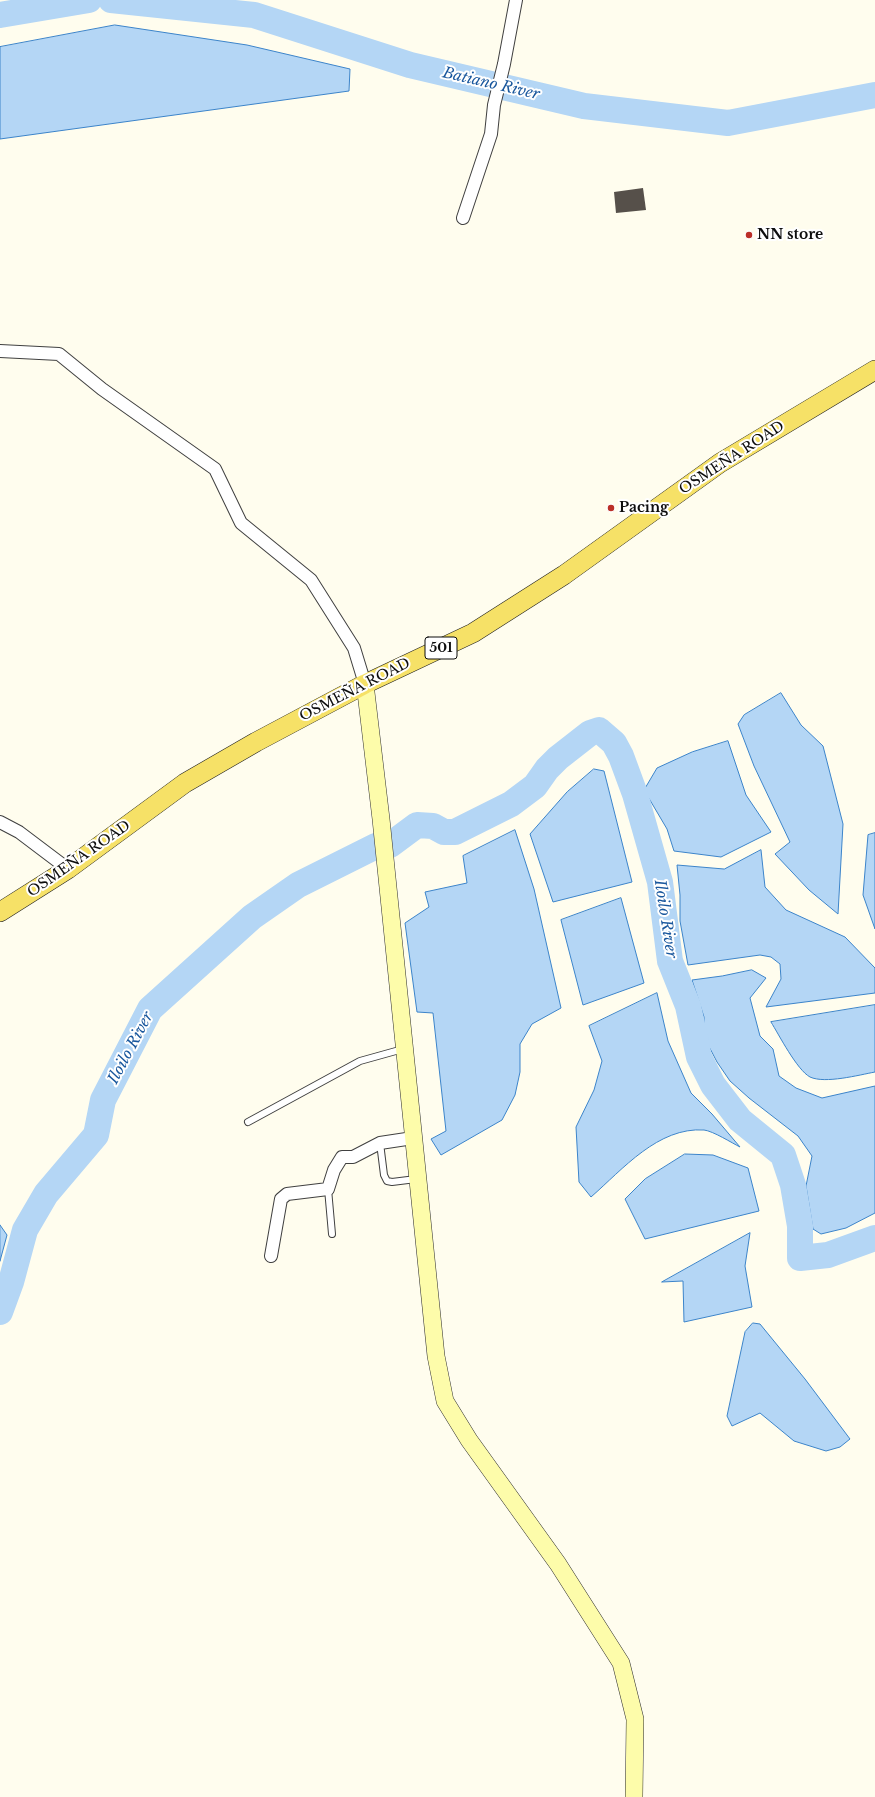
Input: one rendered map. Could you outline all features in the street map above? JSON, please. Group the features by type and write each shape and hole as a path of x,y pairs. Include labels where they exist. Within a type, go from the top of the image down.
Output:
{"main road":[{"name":"OSMEÑA ROAD","path":"0,912 68,869 185,783 256,742 365,684 473,633 564,575 720,463 875,370"}],"street":[{"path":"463,218 491,134 494,105 504,64 516,0"},
{"path":"0,351 59,354 102,389 215,469 241,523 311,580 354,648 365,684 381,819 403,1048 436,1356 445,1401 469,1440 558,1564 621,1663 635,1719 634,1797"},
{"path":"0,822 19,832 68,869"},
{"path":"271,1256 281,1199 287,1194 328,1189 334,1170 342,1157 353,1156 380,1143 413,1138"}],"lane":[{"path":"248,1122 360,1061 403,1048"},
{"path":"380,1143 384,1175 387,1181 392,1182 417,1179"},
{"path":"328,1189 332,1234"}],"water":[{"path":"115,25 247,45 350,69 349,91 0,139 0,47"},
{"path":"781,693 801,725 823,746 843,824 838,914 809,890 775,854 790,842 754,766 738,724 744,715"},
{"path":"728,741 746,795 771,832 721,857 674,851 667,829 644,790 657,768 692,752"},
{"path":"594,769 604,771 632,882 553,902 530,834 567,792"},
{"path":"515,830 534,889 561,1008 532,1024 520,1044 520,1072 515,1095 502,1120 441,1155 431,1139 446,1131 433,1013 417,1012 405,923 429,907 425,892 467,883 463,856"},
{"path":"875,833 875,929 863,895 868,835"},
{"path":"761,850 765,887 786,910 845,937 875,968 875,993 766,1007 781,979 780,964 771,957 760,955 688,965 680,921 680,895 677,865 724,869"},
{"path":"621,898 644,983 583,1005 561,920"},
{"path":"752,970 766,978 750,998 760,1036 773,1049 779,1076 796,1088 822,1098 875,1086 875,1213 846,1228 821,1234 813,1229 806,1186 812,1156 798,1136 749,1098 730,1081 717,1062 704,1037 704,1017 692,980"},
{"path":"657,993 668,1041 691,1093 712,1114 740,1147 704,1130 687,1131 671,1135 656,1142 642,1152 591,1197 579,1182 576,1127 594,1090 602,1061 589,1026"},
{"path":"875,1005 875,1072 851,1077 824,1080 810,1077 794,1060 771,1022"},
{"path":"685,1154 713,1155 748,1168 759,1211 645,1239 625,1199 645,1179"},
{"path":"0,1225 7,1235 0,1261"},
{"path":"750,1233 745,1266 752,1307 684,1322 683,1281 662,1282"},
{"path":"753,1323 760,1324 805,1379 850,1439 840,1447 826,1451 794,1441 760,1413 732,1426 727,1416 745,1332"}],"building":[{"path":"643,188 646,210 616,213 614,192"}],"waterway":[{"name":"Batiano River","path":"0,15 89,0"},
{"name":"Batiano River","path":"111,0 254,15 410,65 584,106 728,123 875,95"},
{"name":"Iloilo River","path":"390,845 417,825 433,826 444,832 455,832 511,804 535,786 547,769 558,758 590,733 599,730 614,743 621,756 635,794 660,882 670,961 688,1006 699,1057 713,1085 740,1120 783,1155 793,1185 800,1226 800,1258 828,1255 875,1238"},
{"name":"Iloilo River","path":"0,1312 11,1282 25,1230 46,1194 96,1135 103,1100 150,1009 252,917 298,885 376,846"}],"place":[{"name":"NN store","path":"749,235"},
{"name":"Pacing","path":"611,508"}]}
